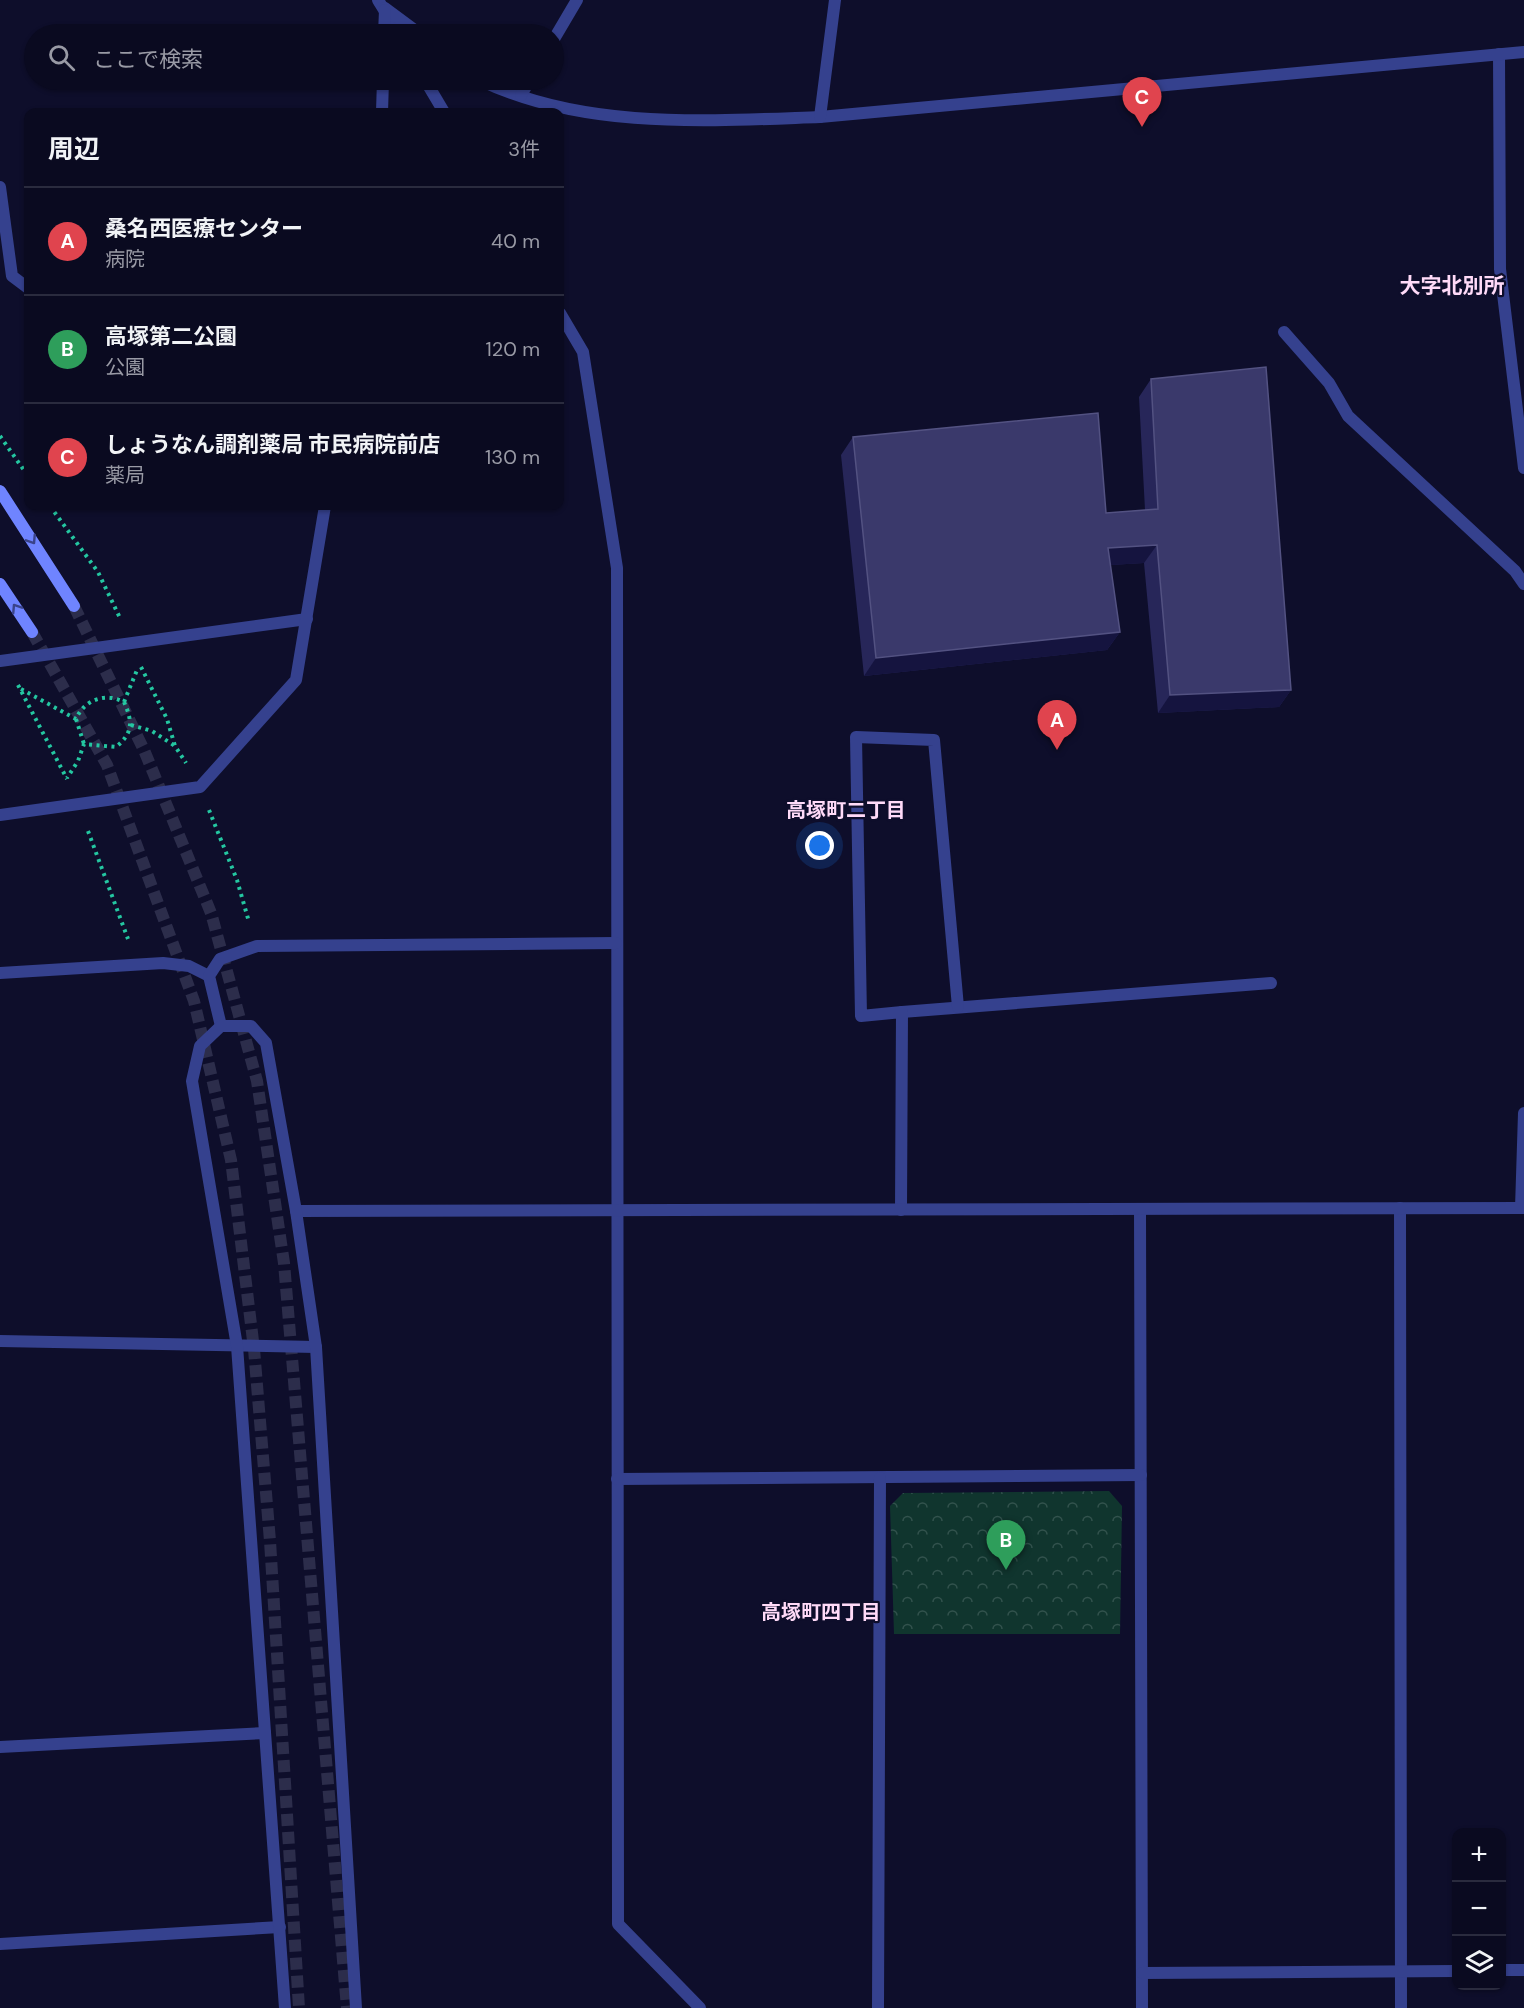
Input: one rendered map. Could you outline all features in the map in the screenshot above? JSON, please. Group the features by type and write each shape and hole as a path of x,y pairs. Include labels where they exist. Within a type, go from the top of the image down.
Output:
{"main road":[{"path":"0,491 74,606"},
{"path":"0,584 32,632"}],"street":[{"path":"563,24 577,0"},
{"path":"820,117 835,0"},
{"path":"381,4 383,24"},
{"path":"381,4 393,24"},
{"path":"381,4 407,24"},
{"path":"564,108 650,119 820,117 1524,52"},
{"path":"1498,54 1500,269 1524,468"},
{"path":"382,108 383,90"},
{"path":"431,90 442,108"},
{"path":"507,90 563,108"},
{"path":"521,95 524,90"},
{"path":"0,187 12,276 24,285"},
{"path":"564,320 583,352 617,568 618,1924 700,2008"},
{"path":"1284,332 1329,383 1348,416 1477,534 1515,571 1524,584"},
{"path":"0,815 200,787 296,680 324,510"},
{"path":"0,661 132,641 307,619"},
{"path":"958,1008 934,740 856,737 861,1016 1271,983"},
{"path":"221,1026 209,976 220,959 257,946 616,943"},
{"path":"0,973 163,963 189,966 209,976"},
{"path":"901,1210 902,1012"},
{"path":"285,2008 237,1346 192,1081 200,1046 221,1026 251,1026 266,1043 296,1211 316,1347 356,2008"},
{"path":"296,1211 1522,1208 1524,1113"},
{"path":"1400,1208 1401,2008"},
{"path":"1140,1210 1143,2008"},
{"path":"0,1341 316,1347"},
{"path":"618,1479 1141,1475"},
{"path":"878,2008 880,1478"},
{"path":"0,1748 265,1733"},
{"path":"0,1944 280,1926"},
{"path":"1506,1970 1524,1970"},
{"path":"1143,1973 1452,1971"}],"path":[{"path":"0,436 24,470"},
{"path":"53,510 98,573 132,641"},
{"path":"21,689 76,719"},
{"path":"67,779 78,761 84,744 76,719 80,709 106,696 123,702 131,725 127,738 116,747 99,748 84,744"},
{"path":"131,725 152,731 175,746"}],"green space":[{"path":"1109,1491 1122,1506 1120,1634 894,1634 890,1506 903,1493"}],"building":[{"path":"1266,367 1291,690 1170,695 1157,545 1108,548 1120,632 876,658 853,437 1098,413 1106,513 1158,509 1151,379"}],"tunnel":[{"path":"74,606 144,750 211,913 257,1081 284,1263 347,2008"},
{"path":"32,632 107,765 194,1001 231,1160 254,1349 270,1541 299,2008"}],"place":[{"name":"しょうなん調剤薬局 市民病院前店","path":"1142,127"},
{"name":"桑名西医療センター","path":"1057,750"},
{"name":"高塚第二公園","path":"1006,1570"}],"district":[{"name":"大字北別所","path":"1452,286"},
{"name":"高塚町二丁目","path":"846,810"},
{"name":"高塚町四丁目","path":"821,1612"}]}
